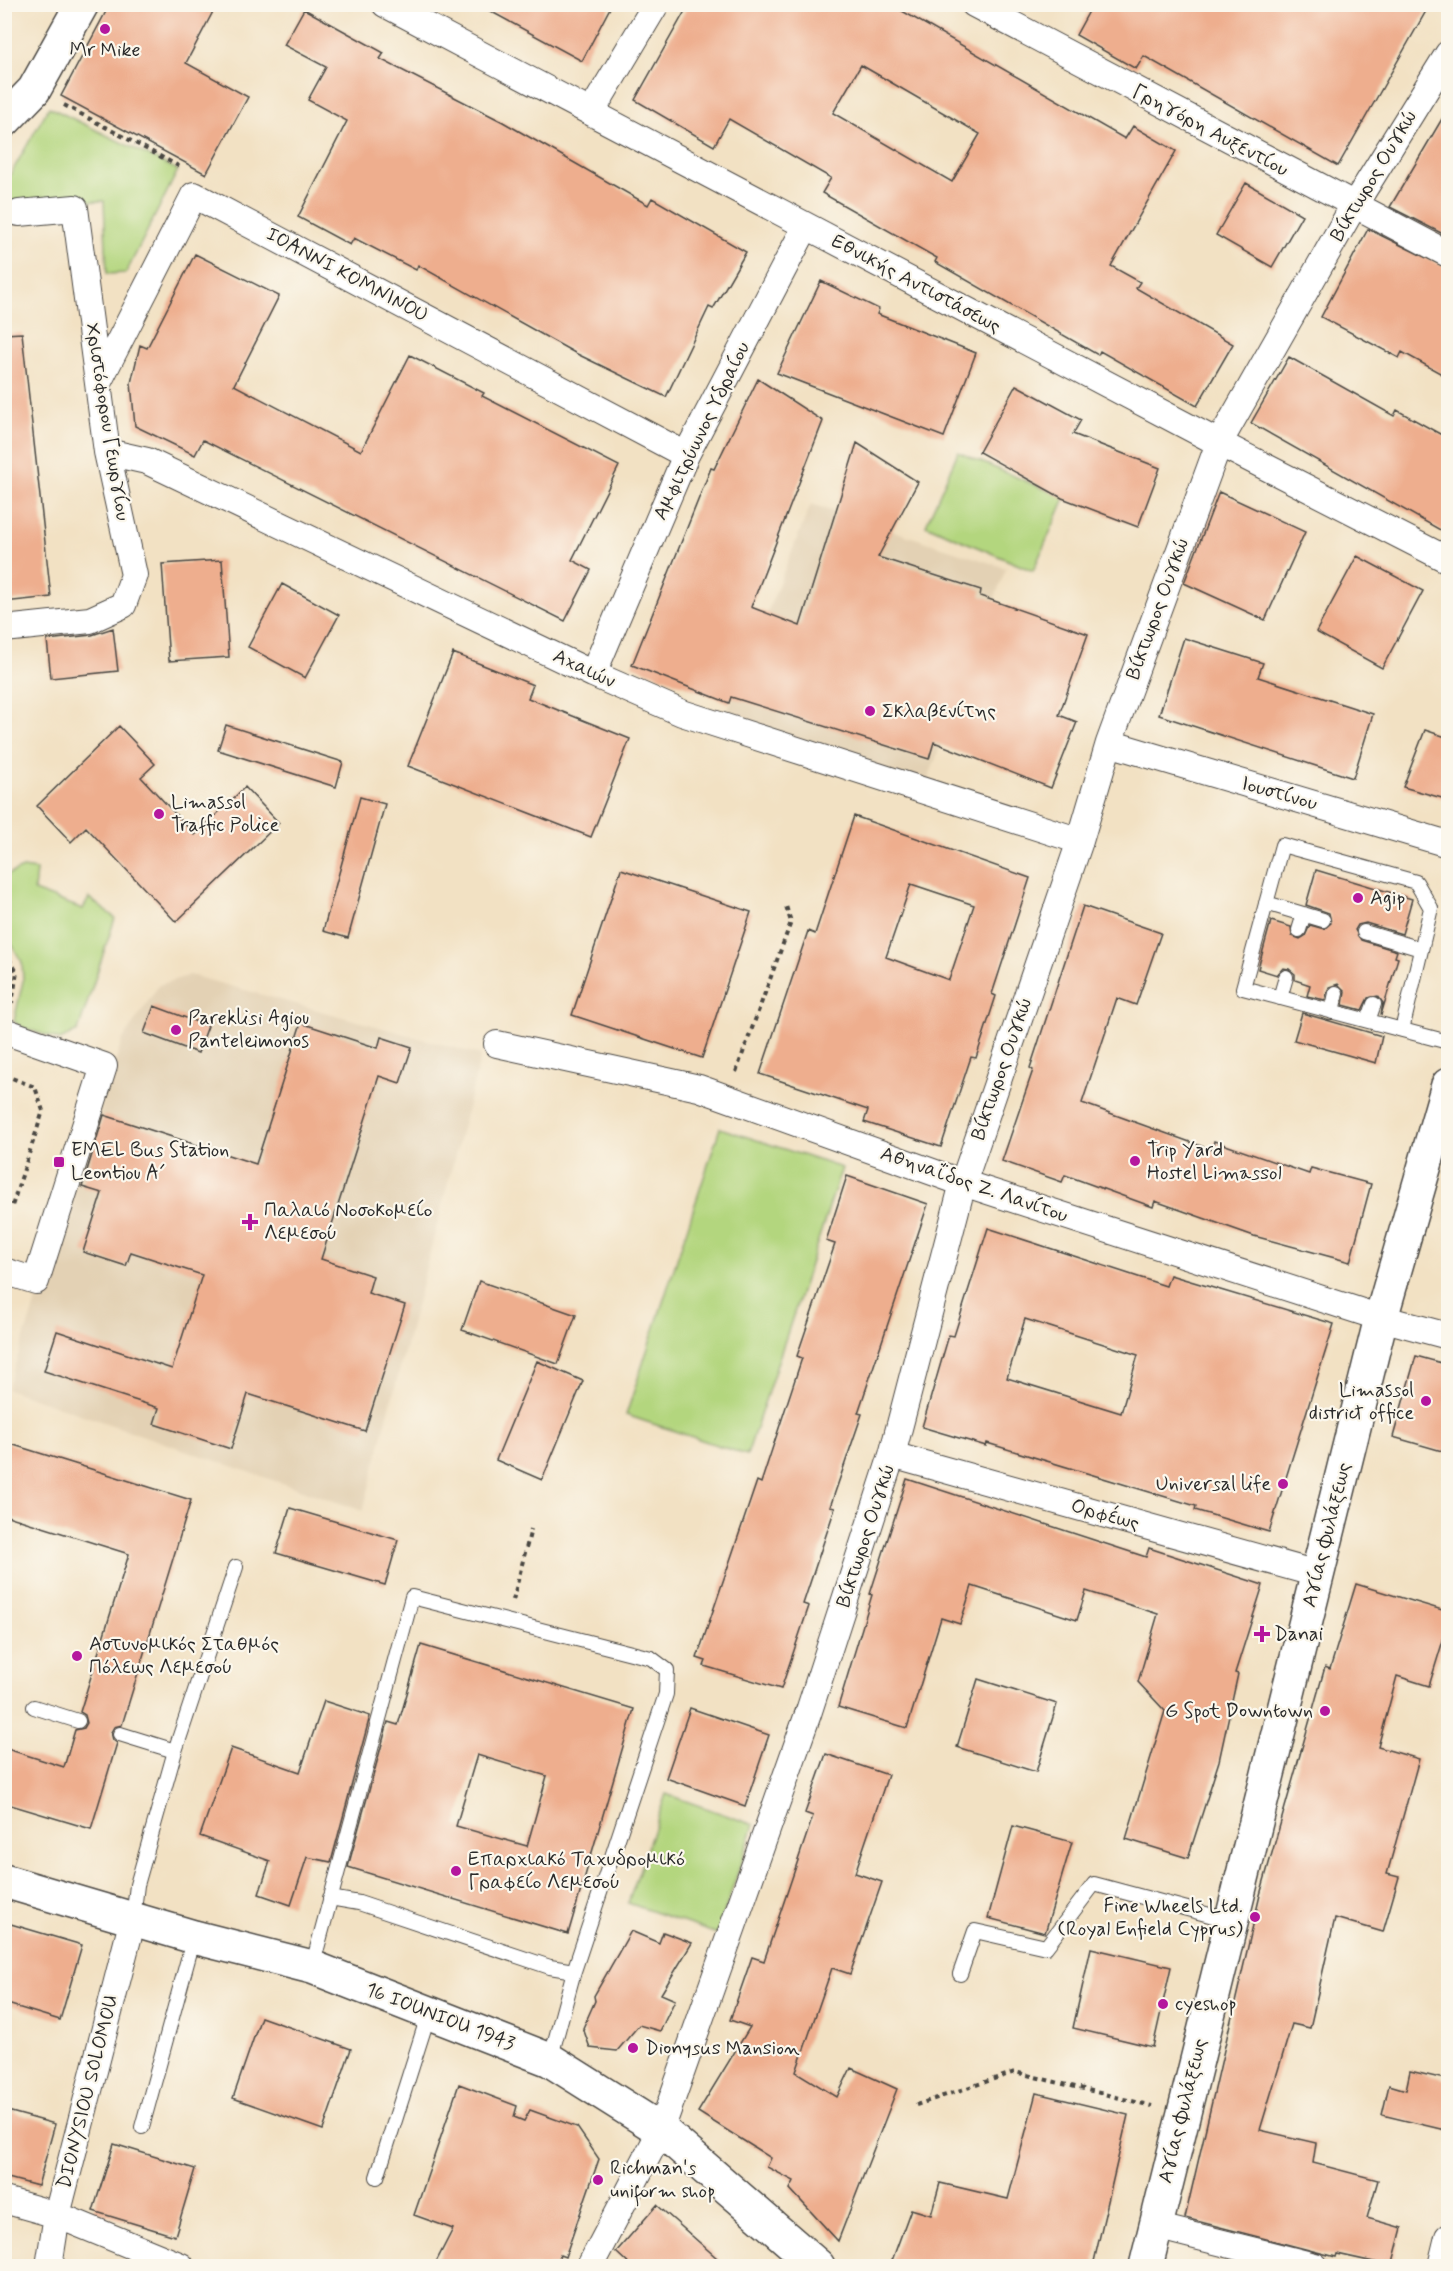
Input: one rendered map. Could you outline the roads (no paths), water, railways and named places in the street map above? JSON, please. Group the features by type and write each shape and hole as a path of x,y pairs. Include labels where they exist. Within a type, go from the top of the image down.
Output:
{"main road":[{"path":"4,121 34,90 82,4"},
{"name":"Αγίας Φυλάξεως","path":"1146,2266 1381,1318 1449,1085"},
{"name":"16 IOUNIOU 1943","path":"4,1881 194,1937 312,1967 550,2060 661,2130 818,2266"}],"street":[{"name":"Εθνικής Αντιστάσεως","path":"385,4 1219,443 1449,560"},
{"path":"592,111 656,4"},
{"name":"Γρηγόρη Αυξεντίου","path":"974,4 1353,207 1449,254"},
{"name":"Βίκτωρος Ουγκώ","path":"590,2266 661,2130 808,1714 892,1455 963,1183 1080,841 1109,743 1219,443 1353,207 1449,54"},
{"name":"IOANNI KOMNINOU","path":"98,383 194,195 686,455"},
{"name":"Χριστόφορου Γεωργίου","path":"4,629 90,620 123,605 134,575 107,452 75,208 19,213"},
{"name":"Αμφιτρύωνος Υδραίου","path":"593,674 686,455 806,226"},
{"name":"Αχαιών","path":"107,452 147,461 593,674 698,719 1080,841"},
{"name":"Ιουστίνου","path":"1109,743 1449,844"},
{"path":"4,1271 36,1281 104,1066 7,1020"},
{"name":"Αθηναΐδος Ζ. Λανίτου","path":"497,1044 699,1088 963,1183 1381,1318 1449,1336"},
{"name":"Ορφέως","path":"892,1455 1317,1574"},
{"name":"DIONYSIOU SOLOMOU","path":"49,2266 57,2215 133,1918"},
{"path":"4,2200 57,2215 182,2266"},
{"path":"1155,2226 1315,2266"},
{"path":"1441,2266 1449,2237"}],"lane":[{"path":"1402,1030 1431,908 1416,882 1282,844 1243,988 1332,1012 1368,1021 1402,1030 1449,1042"},
{"path":"1266,903 1323,920"},
{"path":"1299,930 1304,914"},
{"path":"1364,932 1421,949"},
{"path":"1388,955 1393,941"},
{"path":"1280,998 1286,977"},
{"path":"1332,1012 1336,993"},
{"path":"1368,1021 1374,1004"},
{"path":"133,1918 138,1885 175,1751 236,1566"},
{"path":"312,1967 412,1597 651,1659 667,1670 666,1694 574,1971 550,2060"},
{"path":"34,1707 78,1721"},
{"path":"120,1734 175,1751"},
{"path":"960,1974 975,1931 1046,1947 1094,1884 1232,1921"},
{"path":"330,1898 359,1903 549,1967 574,1971"},
{"path":"142,2127 194,1937"},
{"path":"377,2177 429,2013"}],"place":[{"name":"Mr Mike","path":"105,29"},
{"name":"Σκλαβενίτης","path":"870,711"},
{"name":"Limassol Traffic Police","path":"159,814"},
{"name":"Agip","path":"1358,898"},
{"name":"Pareklisi Agiou Panteleimonos","path":"176,1030"},
{"name":"Trip Yard Hostel Limassol","path":"1135,1161"},
{"name":"EMEL Bus Station Leontiou A´","path":"59,1162"},
{"name":"Παλαιό Νοσοκομείο Λεμεσού","path":"250,1222"},
{"name":"Limassol district office","path":"1426,1401"},
{"name":"Universal life","path":"1283,1484"},
{"name":"Danai","path":"1262,1634"},
{"name":"Αστυνομικός Σταθμός Πόλεως Λεμεσού","path":"77,1656"},
{"name":"G Spot Downtown","path":"1325,1711"},
{"name":"Επαρχιακό Ταχυδρομικό Γραφείο Λεμεσού","path":"456,1871"},
{"name":"Fine Wheels Ltd. (Royal Enfield Cyprus)","path":"1255,1917"},
{"name":"cyeshop","path":"1163,2004"},
{"name":"Dionysus Mansion","path":"633,2048"},
{"name":"Richman's uniform shop","path":"598,2180"}]}
